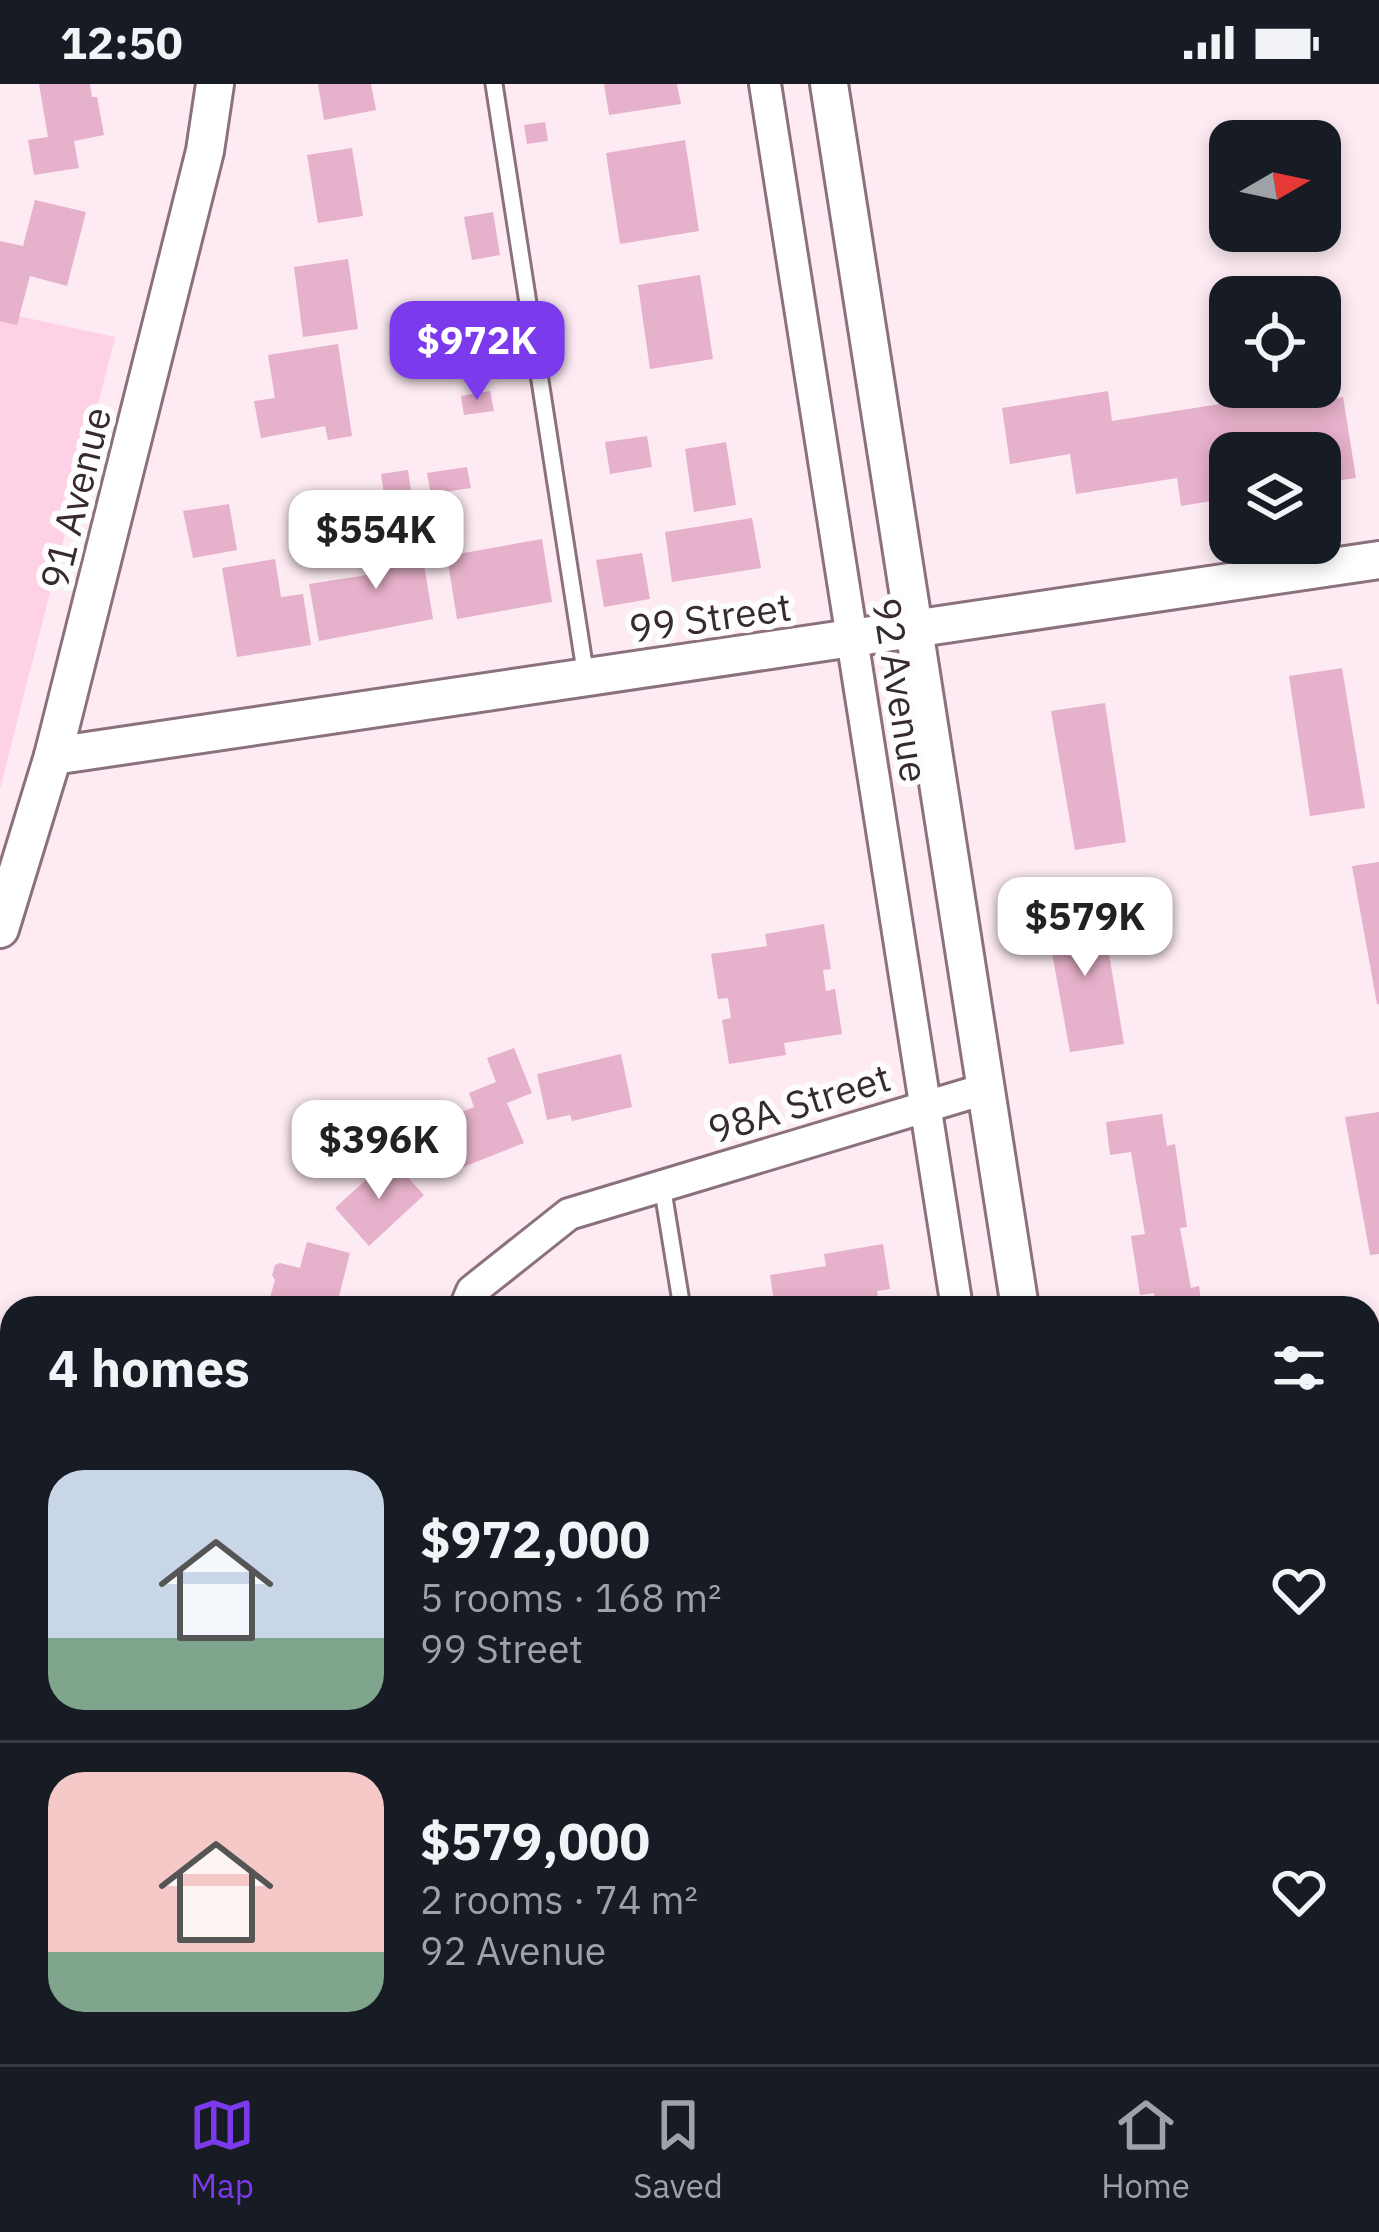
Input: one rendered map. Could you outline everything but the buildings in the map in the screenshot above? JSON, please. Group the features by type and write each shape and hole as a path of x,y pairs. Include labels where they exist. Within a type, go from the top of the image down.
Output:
{"street":[{"name":"91 Avenue","path":"0,929 53,756 205,151 214,84"},
{"name":"92 Avenue","path":"765,84 955,1296"},
{"name":"92 Avenue","path":"829,84 1018,1296"},
{"name":"99 Street","path":"53,756 1379,560"},
{"name":"98A Street","path":"470,1296 569,1214 985,1090"}],"lane":[{"path":"494,84 586,677"},
{"path":"649,1189 679,1296"}],"shaded area":[{"path":"0,312 115,337 0,789"}]}
